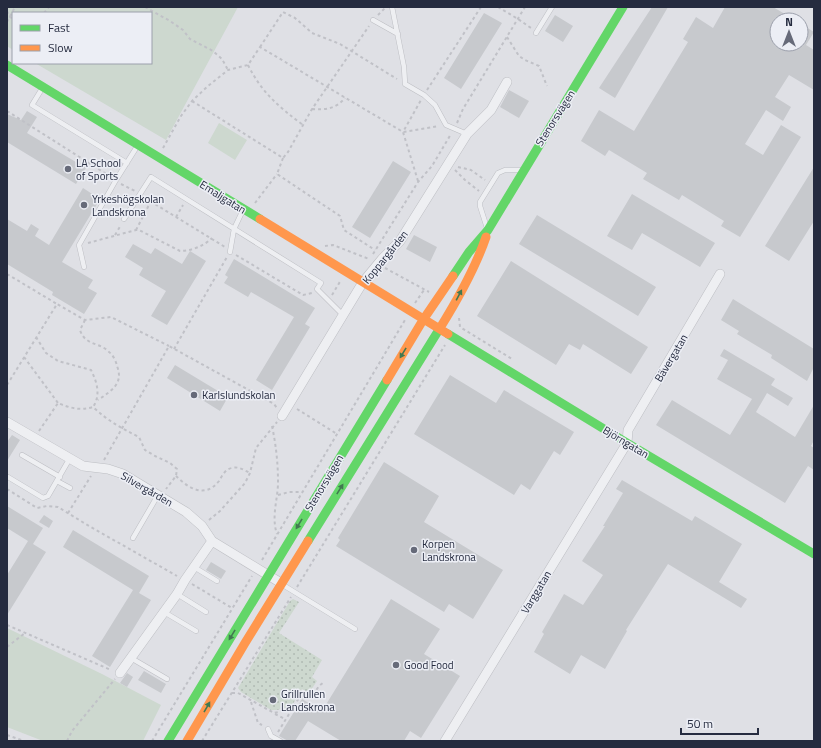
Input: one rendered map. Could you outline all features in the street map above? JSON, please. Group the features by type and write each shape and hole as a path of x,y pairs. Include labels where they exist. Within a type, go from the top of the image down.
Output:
{"street":[{"name":"Stenorsvägen","path":"168,741 423,320 469,252 488,230 623,7"},
{"name":"Emaljgatan","path":"7,65 243,210 364,282 423,320 439,328"},
{"name":"Koppargården","path":"282,416 364,282 378,264 400,241 467,134 491,110 507,82"},
{"name":"Stenorsvägen","path":"187,741 281,584 454,305 479,257 488,230"},
{"name":"Bävergatan","path":"627,443 628,430 720,274"},
{"name":"Björngatan","path":"439,328 627,443 814,554"},
{"name":"Silvergården","path":"7,422 83,466 108,469 123,474 186,512 202,526 212,541 281,584"},
{"name":"Varggatan","path":"445,741 627,443"},
{"path":"120,673 177,594 212,541"}],"lane":[{"path":"392,7 404,67 405,84 424,95 435,105 446,125 467,134"},
{"path":"536,33 552,7"},
{"path":"373,20 398,34"},
{"path":"43,87 32,105 127,163"},
{"path":"84,267 79,245 138,145"},
{"path":"488,230 480,206 480,202 484,195 498,173 505,170 523,170"},
{"path":"124,219 151,177 321,283 317,289 344,315"},
{"path":"230,252 234,229 243,210"},
{"path":"22,455 70,488"},
{"path":"8,477 43,498 48,496 70,458"},
{"path":"132,538 159,496"},
{"path":"194,567 218,581"},
{"path":"281,584 355,628"},
{"path":"177,594 206,612"},
{"path":"164,612 196,631"},
{"path":"130,658 167,679"},
{"path":"268,729 271,736 277,740"}],"path":[{"path":"8,17 15,7"},
{"path":"145,7 183,30 190,39 213,51 222,59 228,70"},
{"path":"253,205 278,174 283,158 288,152 312,109 373,20 386,7"},
{"path":"498,7 502,8 536,33"},
{"path":"439,297 369,260 418,182 432,166 525,7"},
{"path":"7,11 7,22"},
{"path":"158,157 181,116 192,101 228,70 248,65 283,12 295,18 312,33 340,44 405,84"},
{"path":"507,37 519,56 524,60 539,66 547,86"},
{"path":"260,47 403,132 446,125"},
{"path":"248,65 255,80 266,94 282,110 303,126"},
{"path":"312,109 323,110 332,108 346,98"},
{"path":"192,101 283,158"},
{"path":"437,157 449,164 465,180 484,195"},
{"path":"449,164 471,170 484,180"},
{"path":"278,174 340,216 344,230 375,250"},
{"path":"176,217 187,199"},
{"path":"136,230 151,201"},
{"path":"114,236 124,219"},
{"path":"79,245 136,230 140,230 180,251 205,245 212,238"},
{"path":"174,349 230,252 303,295 316,293"},
{"path":"331,297 345,272"},
{"path":"7,274 85,320 111,317 169,346 274,404 282,416 272,426 256,448 250,473 245,482 220,511 202,526"},
{"path":"152,741 257,569 424,289"},
{"path":"7,385 57,304"},
{"path":"454,305 459,308 460,327 514,360"},
{"path":"24,357 58,403 77,410 93,407 98,400 112,390 117,384 120,373 110,352 82,337 80,330 85,320"},
{"path":"202,741 452,335 460,327"},
{"path":"36,337 46,353 58,361 91,370 95,379 98,400"},
{"path":"68,513 96,468 105,458 169,346"},
{"path":"35,438 58,403"},
{"path":"290,404 337,434"},
{"path":"93,407 104,418 139,437 145,450 170,463 177,470 176,476 159,496"},
{"path":"272,426 276,451 277,495 274,526 277,534"},
{"path":"176,476 184,485 200,491 210,488 218,482 230,468 238,468 250,473"},
{"path":"7,489 37,508 47,506 58,507 232,608"},
{"path":"277,495 289,492 302,492"},
{"path":"7,625 120,673 72,731 66,741"},
{"path":"7,647 25,633"},
{"path":"277,740 286,720 302,693 311,698 319,686 324,682"},
{"path":"232,693 238,693 286,720"},
{"path":"251,700 258,723 268,729"},
{"path":"274,713 292,709"},
{"path":"7,735 24,741"}],"shaded area":[{"path":"7,7 238,7 166,140 37,64 152,64 152,12 12,12 12,49 7,46"},
{"path":"219,123 247,140 235,160 208,143"},
{"path":"293,599 299,602 279,633 322,660 312,677 317,681 309,693 302,689 291,707 271,710 241,692 238,688 290,601"},
{"path":"7,628 102,674 161,705 143,741 43,741 7,727"}],"building":[{"path":"652,7 668,7 615,98 599,88"},
{"path":"725,7 773,7 781,12 769,12 769,52 809,52 809,47 814,50 814,90 789,75 775,97 791,107 783,121 766,110 745,144 763,155 781,125 801,137 740,237 721,226 724,221 682,195 679,200 643,179 647,173 609,150 605,156 581,141 599,110 634,131 688,42 683,39 696,17 713,28"},
{"path":"484,13 502,23 461,89 444,78"},
{"path":"555,15 573,26 563,42 545,31"},
{"path":"809,29 814,32 809,40"},
{"path":"509,90 529,101 519,118 500,107"},
{"path":"27,111 37,117 27,133 86,168 76,184 7,142 7,114 21,120"},
{"path":"393,161 411,172 370,238 352,227"},
{"path":"814,167 814,221 789,261 765,246"},
{"path":"83,188 100,199 62,262 93,280 88,288 97,293 84,314 52,295 53,292 7,264 7,219 27,231 31,224 39,229 35,236 49,245"},
{"path":"632,194 715,243 700,267 642,233 632,250 607,236"},
{"path":"537,215 656,287 638,316 519,244"},
{"path":"414,235 437,247 430,262 406,249"},
{"path":"133,244 151,254 155,248 182,264 190,251 206,261 167,325 151,316 166,291 139,275 143,268 125,257"},
{"path":"234,259 315,308 305,324 310,327 272,390 256,380 294,317 251,292 248,297 224,283 228,277 225,275"},
{"path":"511,261 648,347 631,374 583,344 580,350 569,344 556,365 477,316"},
{"path":"733,299 814,349 814,367 807,381 771,358 772,355 737,334 739,331 721,320"},
{"path":"724,349 775,379 771,385 793,398 788,406 767,393 756,412 795,437 814,405 814,440 811,446 814,448 814,470 808,466 785,503 656,425 672,400 730,435 752,399 717,379 728,360 720,356"},
{"path":"175,365 228,397 220,411 167,378"},
{"path":"450,375 496,403 504,390 574,432 560,455 554,451 530,490 521,484 514,495 414,434"},
{"path":"12,435 20,440 7,461 7,442"},
{"path":"384,462 439,496 424,522 503,570 473,619 449,604 444,612 336,546 340,540 338,538"},
{"path":"622,480 692,521 695,516 742,544 719,582 747,599 741,608 668,564 626,630 627,631 605,669 581,655 570,674 534,652 544,634 542,632 564,594 583,605 603,575 582,561 605,526 603,526 623,493 616,489"},
{"path":"7,506 43,528 33,544 46,552 7,615 7,575 28,541 7,528"},
{"path":"44,515 53,521 49,528 39,522"},
{"path":"73,530 149,576 139,593 151,600 110,667 92,656 133,590 63,547"},
{"path":"211,562 226,571 221,579 206,570"},
{"name":"Good Food","path":"391,599 440,629 424,654 460,676 421,738 410,731 404,741 341,741 308,721 295,741 288,741 279,736 302,699 322,711"},
{"path":"144,671 166,684 161,693 138,680"},
{"path":"127,673 133,677 127,687 120,683"}],"traffic: fast":[{"path":"453,276 469,252 488,230 623,7"},
{"path":"7,65 260,219"},
{"path":"308,541 440,328"},
{"path":"448,334 627,443 814,554"},
{"path":"168,741 387,380"}],"traffic: slow":[{"path":"260,219 448,334"},
{"path":"440,328 466,284 486,237"},
{"path":"387,380 423,320 453,276"},
{"path":"187,741 308,541"}],"place":[{"name":"LA School of Sports","path":"68,169"},
{"name":"Yrkeshögskolan Landskrona","path":"84,205"},
{"name":"Karlslundskolan","path":"194,395"},
{"name":"Korpen Landskrona","path":"414,550"},
{"name":"Good Food","path":"396,665"},
{"name":"Grillrullen Landskrona","path":"273,700"}]}
